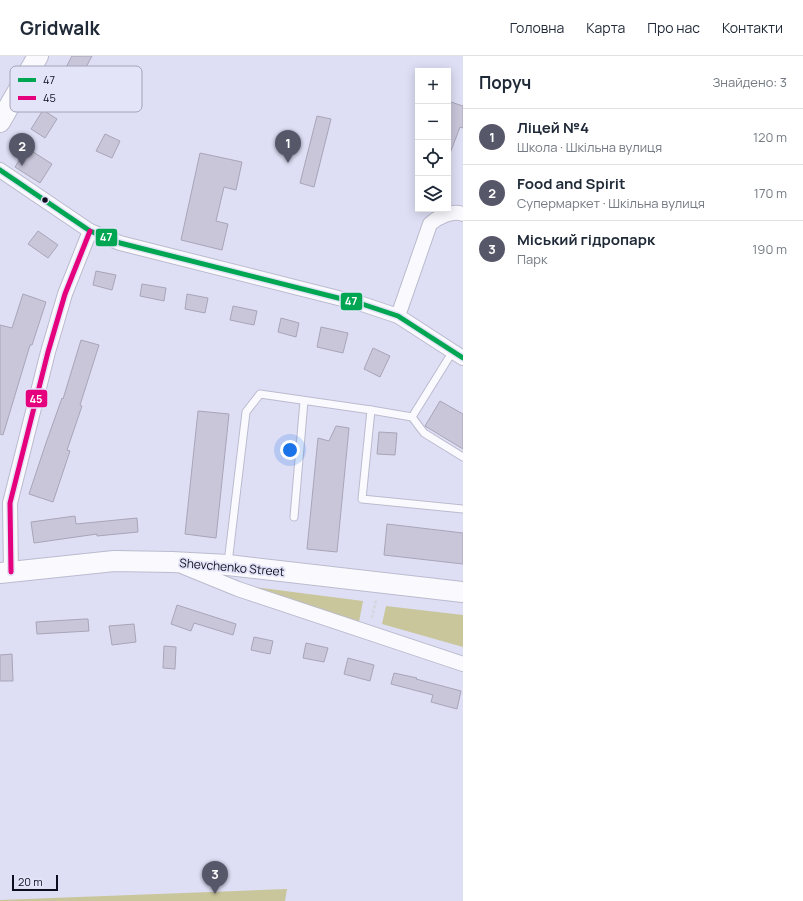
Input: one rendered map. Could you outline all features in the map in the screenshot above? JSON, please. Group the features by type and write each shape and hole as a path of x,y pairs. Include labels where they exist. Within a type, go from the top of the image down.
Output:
{"main road":[{"path":"32,66 38,56"},
{"path":"0,122 10,105"},
{"name":"Shevchenko Street","path":"6,573 114,561 172,562 228,565 463,592"}],"street":[{"path":"0,170 90,231 120,243 362,304 398,316 458,354"},
{"path":"398,316 430,224 439,216 460,213 463,214"},
{"path":"6,573 10,503 50,344 65,294 90,231"},
{"path":"172,562 238,589 463,664"}],"lane":[{"path":"412,417 458,354"},
{"path":"228,565 246,412 260,394 412,417 424,433 463,457"},
{"path":"294,518 304,401"},
{"path":"371,410 362,499 463,509"}],"path":[{"path":"372,621 376,600 384,601"}],"shaded area":[{"path":"246,586 363,601 359,622"},
{"path":"386,606 463,615 463,647 382,624"},
{"path":"287,889 285,901 0,901 0,900"}],"building":[{"path":"72,56 92,56 87,66 67,66"},
{"path":"451,102 463,106 463,128 460,127 451,151"},
{"path":"42,112 46,112 57,119 45,138 31,129"},
{"path":"317,116 331,119 314,187 300,183"},
{"path":"105,134 120,141 112,158 96,151"},
{"path":"27,148 52,164 40,183 15,167"},
{"path":"200,153 242,162 236,190 224,187 216,221 228,224 222,250 181,240"},
{"path":"38,231 58,245 48,258 28,244"},
{"path":"96,271 116,275 112,290 93,285"},
{"path":"142,284 166,288 164,301 140,296"},
{"path":"23,294 46,302 32,345 30,345 3,435 0,434 0,325 12,328"},
{"path":"187,294 208,298 205,313 185,309"},
{"path":"233,306 257,311 254,325 230,320"},
{"path":"281,318 299,323 296,337 278,332"},
{"path":"321,327 348,333 343,353 317,347"},
{"path":"81,340 99,345 80,405 82,406 67,450 70,451 53,502 29,494 62,398 63,399"},
{"path":"373,348 390,356 380,377 364,369"},
{"path":"440,401 463,414 463,449 425,426"},
{"path":"198,411 229,414 216,538 185,534"},
{"path":"336,426 349,428 337,552 307,549 318,438 329,441"},
{"path":"379,432 397,433 395,455 377,454"},
{"path":"75,516 76,524 137,518 138,532 97,536 97,534 34,543 31,522"},
{"path":"387,524 463,533 463,564 384,555"},
{"path":"177,605 236,624 233,635 194,623 191,631 171,624"},
{"path":"88,619 89,631 37,634 36,622"},
{"path":"134,624 136,642 112,645 109,626"},
{"path":"254,637 273,641 270,654 251,650"},
{"path":"306,643 328,648 324,662 303,658"},
{"path":"164,646 176,647 175,669 163,668"},
{"path":"12,654 13,681 0,681 0,655"},
{"path":"348,658 374,665 370,681 344,674"},
{"path":"394,673 461,691 457,709 431,702 433,695 391,684"}],"transit line":[{"name":"47","path":"0,170 90,231 120,243 362,304 398,316 463,358"},
{"name":"45","path":"11,572 10,503 48,352 65,294 90,231"}],"place":[{"name":"Ліцей №4","path":"288,163"},
{"name":"Food and Spirit","path":"22,166"},
{"name":"Міський гідропарк","path":"215,894"}]}
